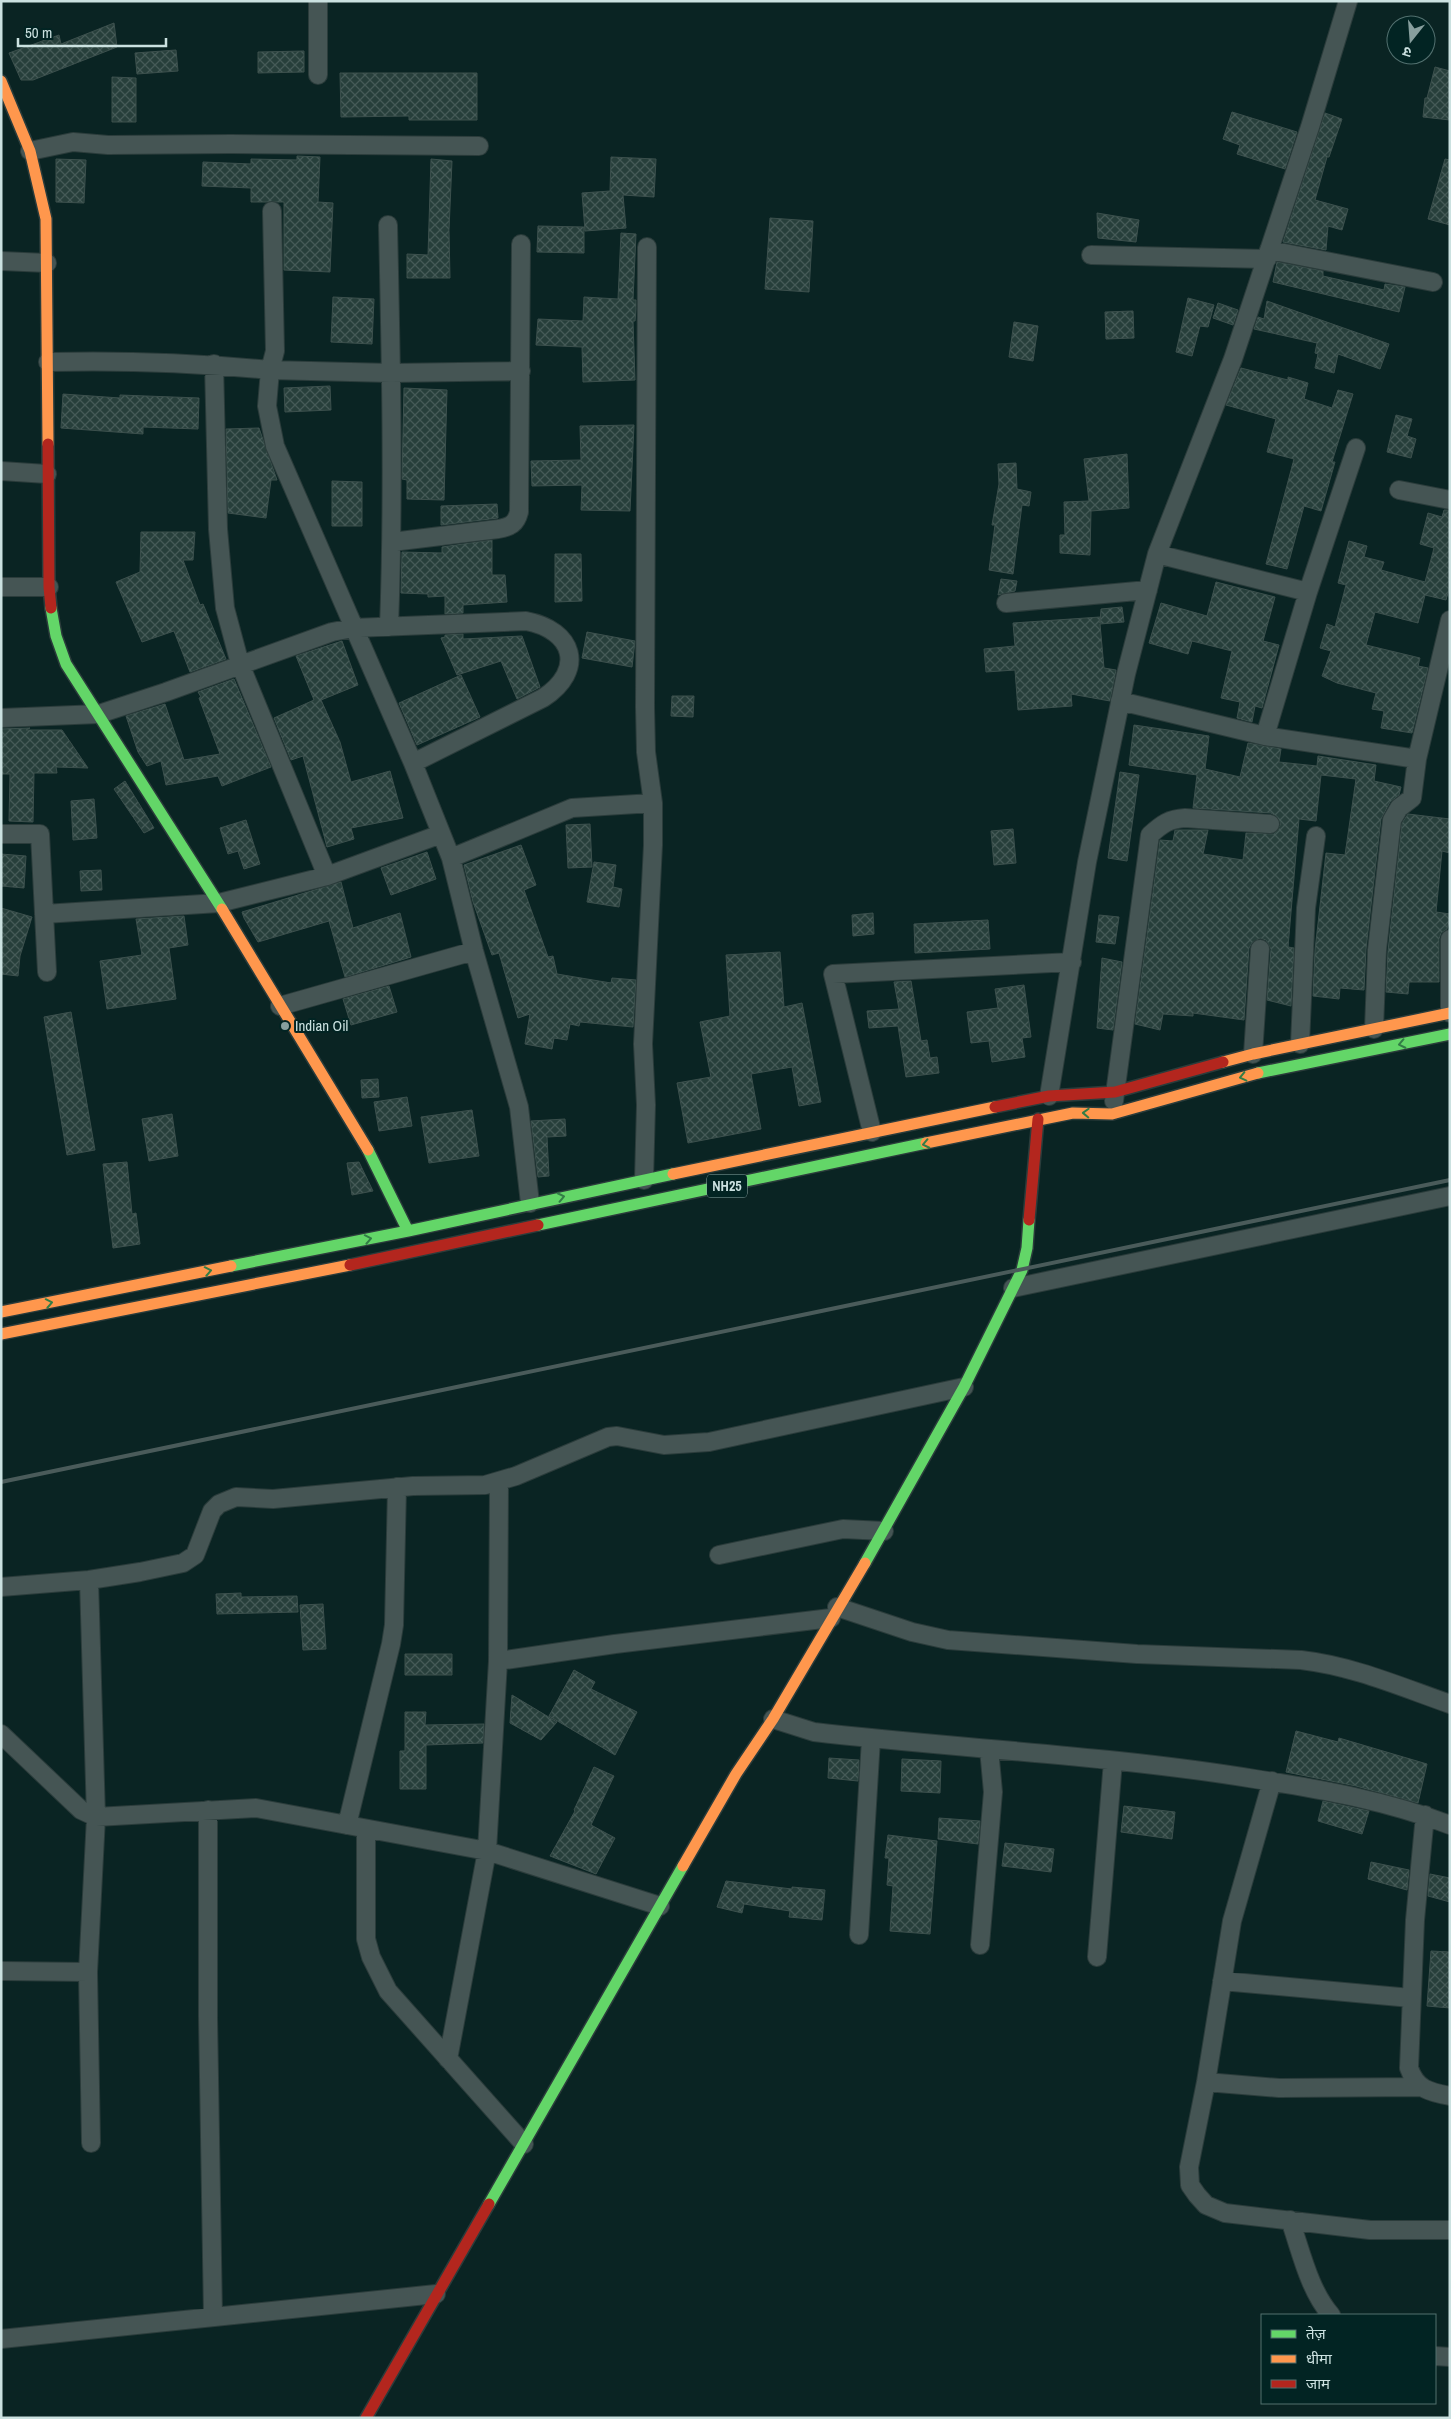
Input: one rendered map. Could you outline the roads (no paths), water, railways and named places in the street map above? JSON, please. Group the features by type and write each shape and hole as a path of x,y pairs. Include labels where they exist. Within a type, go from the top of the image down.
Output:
{"main road":[{"path":"1,81 30,151 46,219 49,587 51,621 57,643 66,664 219,903 372,1157 408,1231"},
{"name":"NH25","path":"1,1312 408,1231 530,1203 1049,1096 1115,1092 1253,1054 1450,1013"},
{"name":"NH25","path":"1,1334 418,1251 1038,1119 1074,1113 1112,1114 1240,1077 1450,1034"},
{"path":"366,2418 736,1774 772,1719 884,1531 964,1387 1022,1270 1027,1248 1038,1119"}],"street":[{"path":"318,1 318,75"},
{"path":"1049,1096 1087,862 1120,701 1157,554 1233,359 1310,127 1348,1"},
{"path":"30,151 73,142 108,145 479,146"},
{"path":"272,211 275,351 270,370 267,406 276,446 353,628 413,763 451,858 474,951 518,1106 530,1203"},
{"path":"388,225 392,542 389,627"},
{"path":"392,542 498,530 507,528 516,522 520,512 521,244"},
{"path":"644,1180 646,1105 643,1044 653,854 653,803 646,752 645,707 647,247"},
{"path":"1091,255 1268,254 1433,282"},
{"path":"1,261 47,263"},
{"path":"48,362 114,360 214,364 270,370 391,373 521,371"},
{"path":"214,364 218,529 225,608 240,664 327,876"},
{"path":"1265,736 1308,592 1356,448"},
{"path":"1,471 47,474"},
{"path":"1399,490 1450,500"},
{"path":"1157,554 1308,592"},
{"path":"1,587 49,587"},
{"path":"1006,603 1148,590"},
{"path":"1374,1029 1376,950 1392,820 1400,808 1412,798 1417,759 1450,620"},
{"path":"1,718 99,714 332,632 353,628 526,621 551,628 561,637 566,645 569,658 568,670 564,681 550,694 413,763"},
{"path":"1120,701 1265,736 1417,759"},
{"path":"451,858 572,808 653,803"},
{"path":"1112,1114 1150,835 1162,824 1172,819 1185,818 1270,824"},
{"path":"1,834 40,834 47,972"},
{"path":"44,914 219,903 327,876 441,834"},
{"path":"1300,1044 1306,908 1316,836"},
{"path":"1450,939 1450,1013"},
{"path":"1253,1054 1260,949"},
{"path":"280,1006 474,951"},
{"path":"872,1132 833,974 1072,962"},
{"path":"1013,1288 1450,1196"},
{"path":"1,1587 89,1580 183,1563 191,1559 199,1545 212,1511 228,1499 246,1497 273,1498 397,1487 499,1483 608,1437 617,1436 664,1445 709,1442 964,1387"},
{"path":"448,2059 487,1851 498,1661 499,1483"},
{"path":"347,1825 391,1644 397,1487"},
{"path":"719,1555 843,1530 884,1531"},
{"path":"89,1580 96,1817 88,1972 91,2143"},
{"path":"498,1661 834,1612 948,1640 1137,1654 1325,1662 1450,1704"},
{"path":"772,1719 814,1732 1113,1760 1319,1789 1425,1816 1450,1825"},
{"path":"1,1734 81,1810 96,1817 256,1808 487,1851 660,1906"},
{"path":"859,1935 871,1738"},
{"path":"980,1945 994,1792 989,1749"},
{"path":"1098,1957 1113,1760"},
{"path":"1272,1782 1232,1921 1206,2082 1189,2167 1190,2185 1206,2205 1225,2213 1370,2230 1450,2230"},
{"path":"208,1810 208,2017 213,2317"},
{"path":"1422,2087 1413,2079 1409,2068 1415,1920 1425,1816"},
{"path":"366,1829 366,1939 371,1957 388,1991 524,2144"},
{"path":"1,1971 88,1972"},
{"path":"1222,1981 1411,1998"},
{"path":"1206,2082 1279,2088 1422,2087 1450,2096"},
{"path":"1290,2220 1314,2288 1324,2307 1330,2314"},
{"path":"1,2339 436,2294"},
{"path":"1436,2356 1450,2357"}],"railway":[{"path":"1,1482 1450,1180"}],"place":[{"name":"Indian Oil","path":"285,1026"}]}
